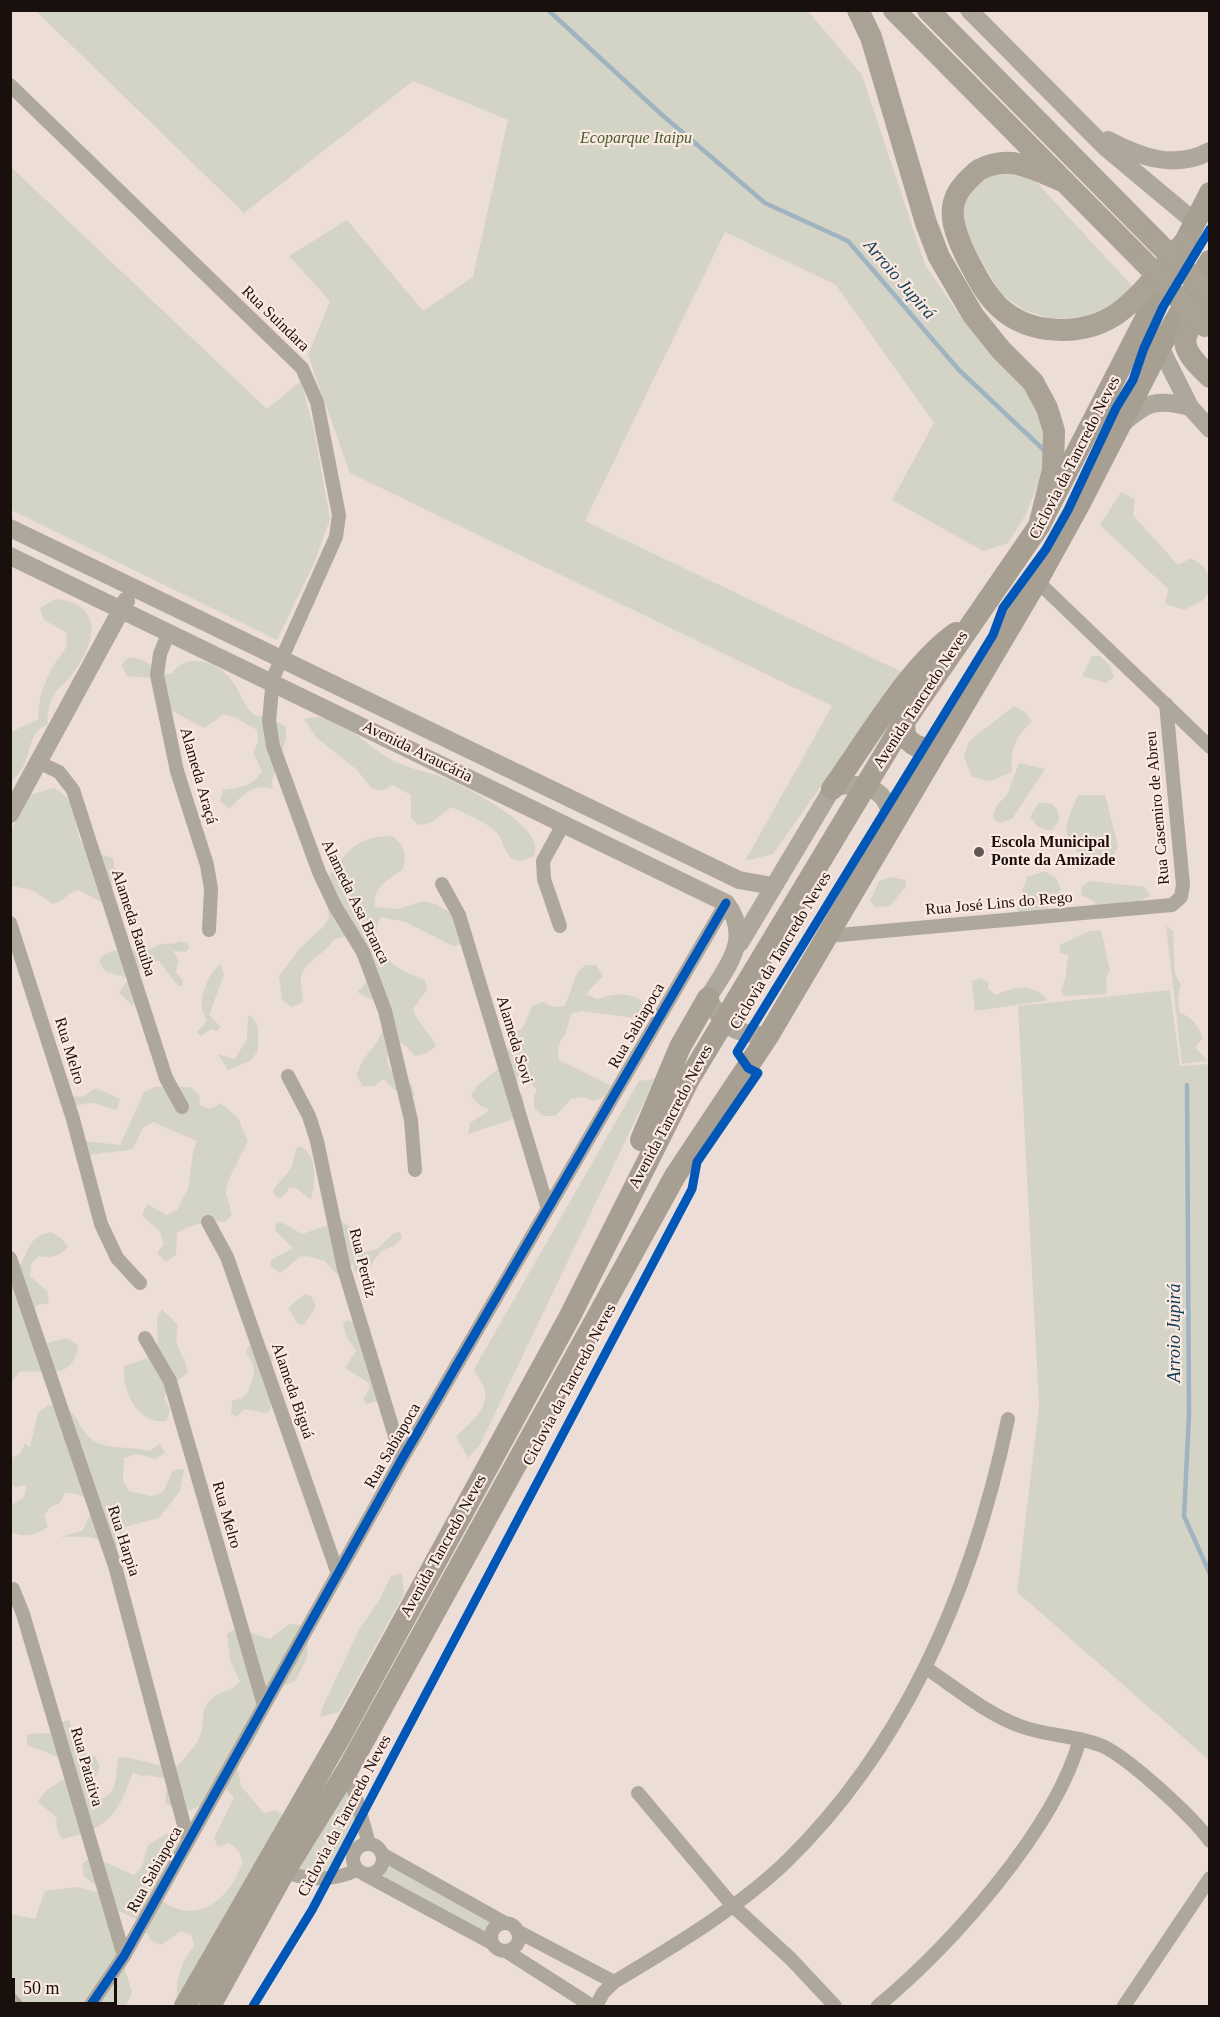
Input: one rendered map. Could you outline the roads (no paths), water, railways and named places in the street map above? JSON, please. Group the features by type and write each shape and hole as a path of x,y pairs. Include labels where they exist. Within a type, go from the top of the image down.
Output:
{"highway":[{"path":"858,10 872,37 926,223 939,257 973,315 1033,382 1047,408 1054,431 1053,470 1039,525"},
{"path":"894,10 1207,328"},
{"path":"928,10 1209,296 1184,340 1184,350 1209,377"},
{"path":"1065,182 1017,164 993,164 976,171 961,187 954,203 953,218 960,244 979,282 999,307 1012,317 1056,331 1073,330 1097,323 1117,313 1131,301 1184,243"}],"main road":[{"name":"Avenida Tancredo Neves","path":"185,2007 340,1735 602,1254 664,1125 722,1023 904,722 1039,525 1209,193"},
{"name":"Avenida Tancredo Neves","path":"210,2007 284,1872 348,1769 675,1176 768,1036 1037,581 1160,348 1209,261"},
{"path":"832,789 920,666 939,645 972,622"},
{"path":"904,722 905,736 917,747 939,747"},
{"path":"602,1254 645,1131 680,1047 708,998"}],"street":[{"path":"969,10 1122,162 1154,185 1194,222"},
{"name":"Rua Suindara","path":"10,85 302,368 317,402 339,515 336,537 281,655"},
{"path":"1090,130 1126,150 1155,159 1180,162 1195,159 1209,151"},
{"path":"1160,348 1190,407 1209,429"},
{"path":"1118,428 1136,412 1158,401 1190,407"},
{"name":"Avenida Araucária","path":"10,528 132,589 281,655 739,880 772,886"},
{"name":"Avenida Araucária","path":"10,556 726,903"},
{"path":"1037,581 1209,747"},
{"path":"10,814 132,589"},
{"name":"Alameda Araçá","path":"169,632 160,654 157,675 177,771 207,865 211,889 209,930"},
{"name":"Alameda Asa Branca","path":"281,655 272,682 269,721 273,746 319,872 335,906 363,952 384,1011 411,1120 415,1170"},
{"name":"Rua Casemiro de Abreu","path":"1166,704 1183,885 1181,897 1172,905"},
{"name":"Alameda Batuiba","path":"38,762 59,772 73,790 166,1078 182,1107"},
{"path":"768,1036 735,1032 722,1023 708,998 772,886 832,789 847,785 865,786 877,790 886,800 893,825"},
{"path":"560,926 544,879 543,861 564,823"},
{"name":"Alameda Sovi","path":"442,884 459,915 548,1209"},
{"path":"726,903 738,922 735,953"},
{"name":"Rua Sabiapoca","path":"90,2007 124,1956 402,1459 726,903"},
{"name":"Rua José Lins do Rego","path":"828,936 1172,905"},
{"name":"Rua Melro","path":"10,924 73,1119 101,1224 117,1258 140,1283"},
{"name":"Rua Perdiz","path":"288,1076 309,1116 317,1141 344,1269 402,1459"},
{"name":"Alameda Biguá","path":"208,1222 227,1257 338,1574"},
{"name":"Rua Harpia","path":"10,1258 115,1566 188,1840"},
{"name":"Rua Melro","path":"145,1338 170,1381 264,1705"},
{"path":"506,1950 594,2007 614,1982 732,1905 788,1861 850,1790 910,1698 926,1668 948,1619 978,1540 1008,1419"},
{"name":"Rua Patativa","path":"13,1589 27,1625 124,1956"},
{"path":"926,1668 1003,1719 1054,1736 1099,1744 1123,1758 1194,1823 1209,1841"},
{"path":"878,2007 941,1948 1012,1862 1073,1766 1080,1740"},
{"path":"348,1769 369,1844 379,1849 382,1854 518,1931 614,1982"},
{"path":"638,1793 732,1905 791,1959 836,2007"},
{"path":"369,1844 355,1851 352,1860 360,1872 492,1943 500,1950 506,1950 517,1944 518,1931"},
{"path":"284,1872 308,1879 327,1880 379,1870 382,1854"},
{"path":"1124,2007 1209,1878"},
{"path":"492,1943 493,1929 506,1923"},
{"path":"10,1998 17,2007"}],"waterway":[{"name":"Arroio Jupirá","path":"548,10 661,114 765,203 848,241 958,369 1046,452"},
{"name":"Arroio Jupirá","path":"1187,1085 1189,1415 1184,1516 1210,1574"}],"place":[{"name":"Escola Municipal Ponte da Amizade","path":"979,852"}],"park label":[{"name":"Ecoparque Itaipu","path":"636,139"}]}
